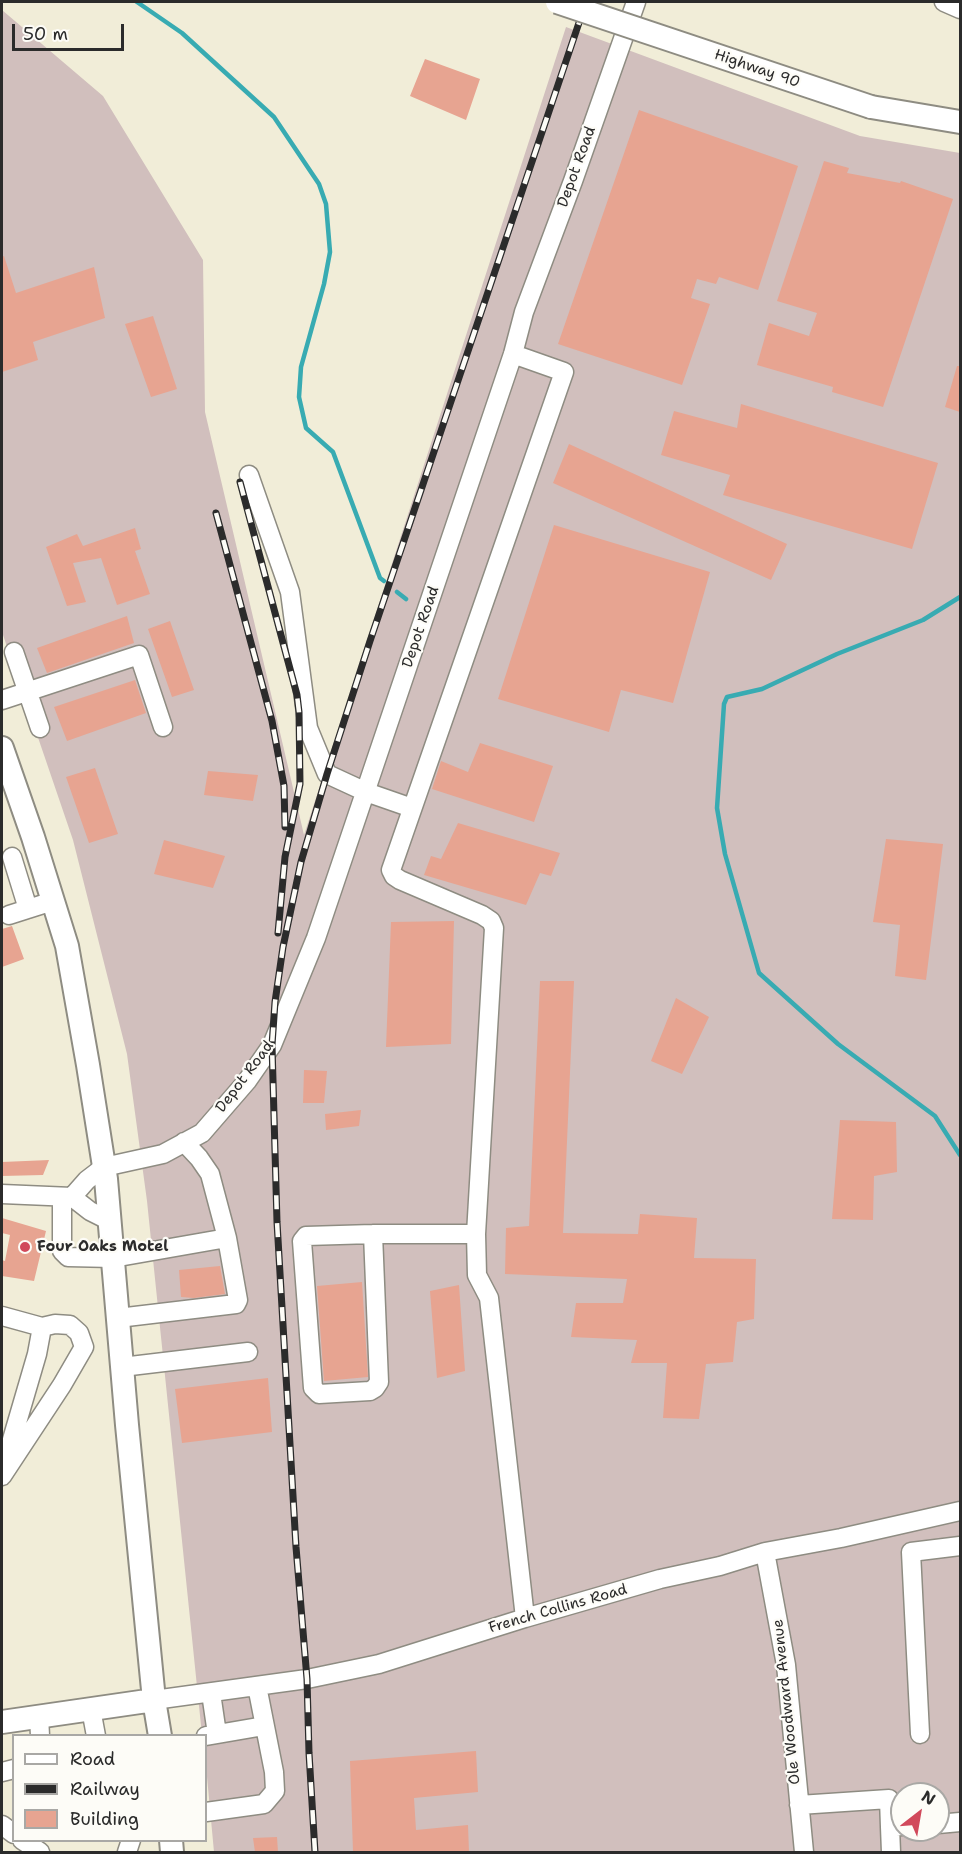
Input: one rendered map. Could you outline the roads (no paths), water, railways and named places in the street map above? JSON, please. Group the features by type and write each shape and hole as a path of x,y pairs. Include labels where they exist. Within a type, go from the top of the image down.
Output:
{"main road":[{"name":"Highway 90","path":"557,2 871,107 960,122"},
{"path":"2,748 67,946 104,1167 154,1700 160,1734"},
{"path":"2,1722 39,1726 91,1709 154,1700"}],"street":[{"name":"Depot Road","path":"104,1167 163,1154 202,1133 246,1081 272,1045 316,938 513,354 524,312 636,2"},
{"path":"944,2 960,9"},
{"path":"513,354 564,372 392,870 394,876 482,915 491,921 494,928 476,1234 477,1275 489,1298 525,1618"},
{"path":"249,475 290,592 308,728 327,774 366,792 412,808"},
{"path":"14,652 40,728"},
{"path":"2,700 139,655 163,727"},
{"path":"28,909 7,859 36,847"},
{"path":"9,915 53,901"},
{"path":"118,1318 236,1304 238,1300 227,1238 210,1174 184,1142"},
{"path":"104,1167 67,1197 62,1251 68,1257 76,1259 113,1258 227,1238"},
{"path":"2,1194 67,1197 110,1221"},
{"path":"373,1234 380,1382 375,1389 369,1391 319,1394 313,1388 311,1379 302,1241 306,1236 373,1234 476,1234"},
{"path":"2,1316 42,1327 55,1324 70,1325 79,1333 84,1347 62,1385 5,1470"},
{"path":"5,1470 37,1354 42,1327"},
{"path":"122,1366 248,1352"},
{"name":"French Collins Road","path":"154,1700 307,1679 379,1664 525,1618 765,1552 841,1538 960,1511"},
{"path":"920,1734 911,1552 960,1546"},
{"name":"Ole Woodward Avenue","path":"765,1552 786,1665 804,1852"},
{"path":"207,1812 264,1804 274,1791 274,1772 257,1686"},
{"path":"211,1693 212,1735 264,1726"},
{"path":"91,1709 96,1734"},
{"path":"799,1805 889,1799 890,1803"},
{"path":"25,1842 40,1852"}],"waterway":[{"path":"137,2 182,33 274,117 319,184 326,204 330,252 324,284 301,367 299,397 306,428 333,452 380,578 384,581"},
{"path":"397,592 406,599"},
{"path":"960,597 923,620 837,654 762,689 727,697 724,704 717,808 725,854 759,973 838,1044 935,1116 960,1155"}],"railway":[{"path":"315,1852 307,1679 296,1547 277,1222 272,1045 275,1002 283,947 301,862 327,774 586,2"},
{"path":"240,482 297,695 299,712 300,784 285,857 278,933"},
{"path":"216,513 272,721 284,786 285,827"}],"place":[{"name":"Four Oaks Motel","path":"25,1247"}]}
